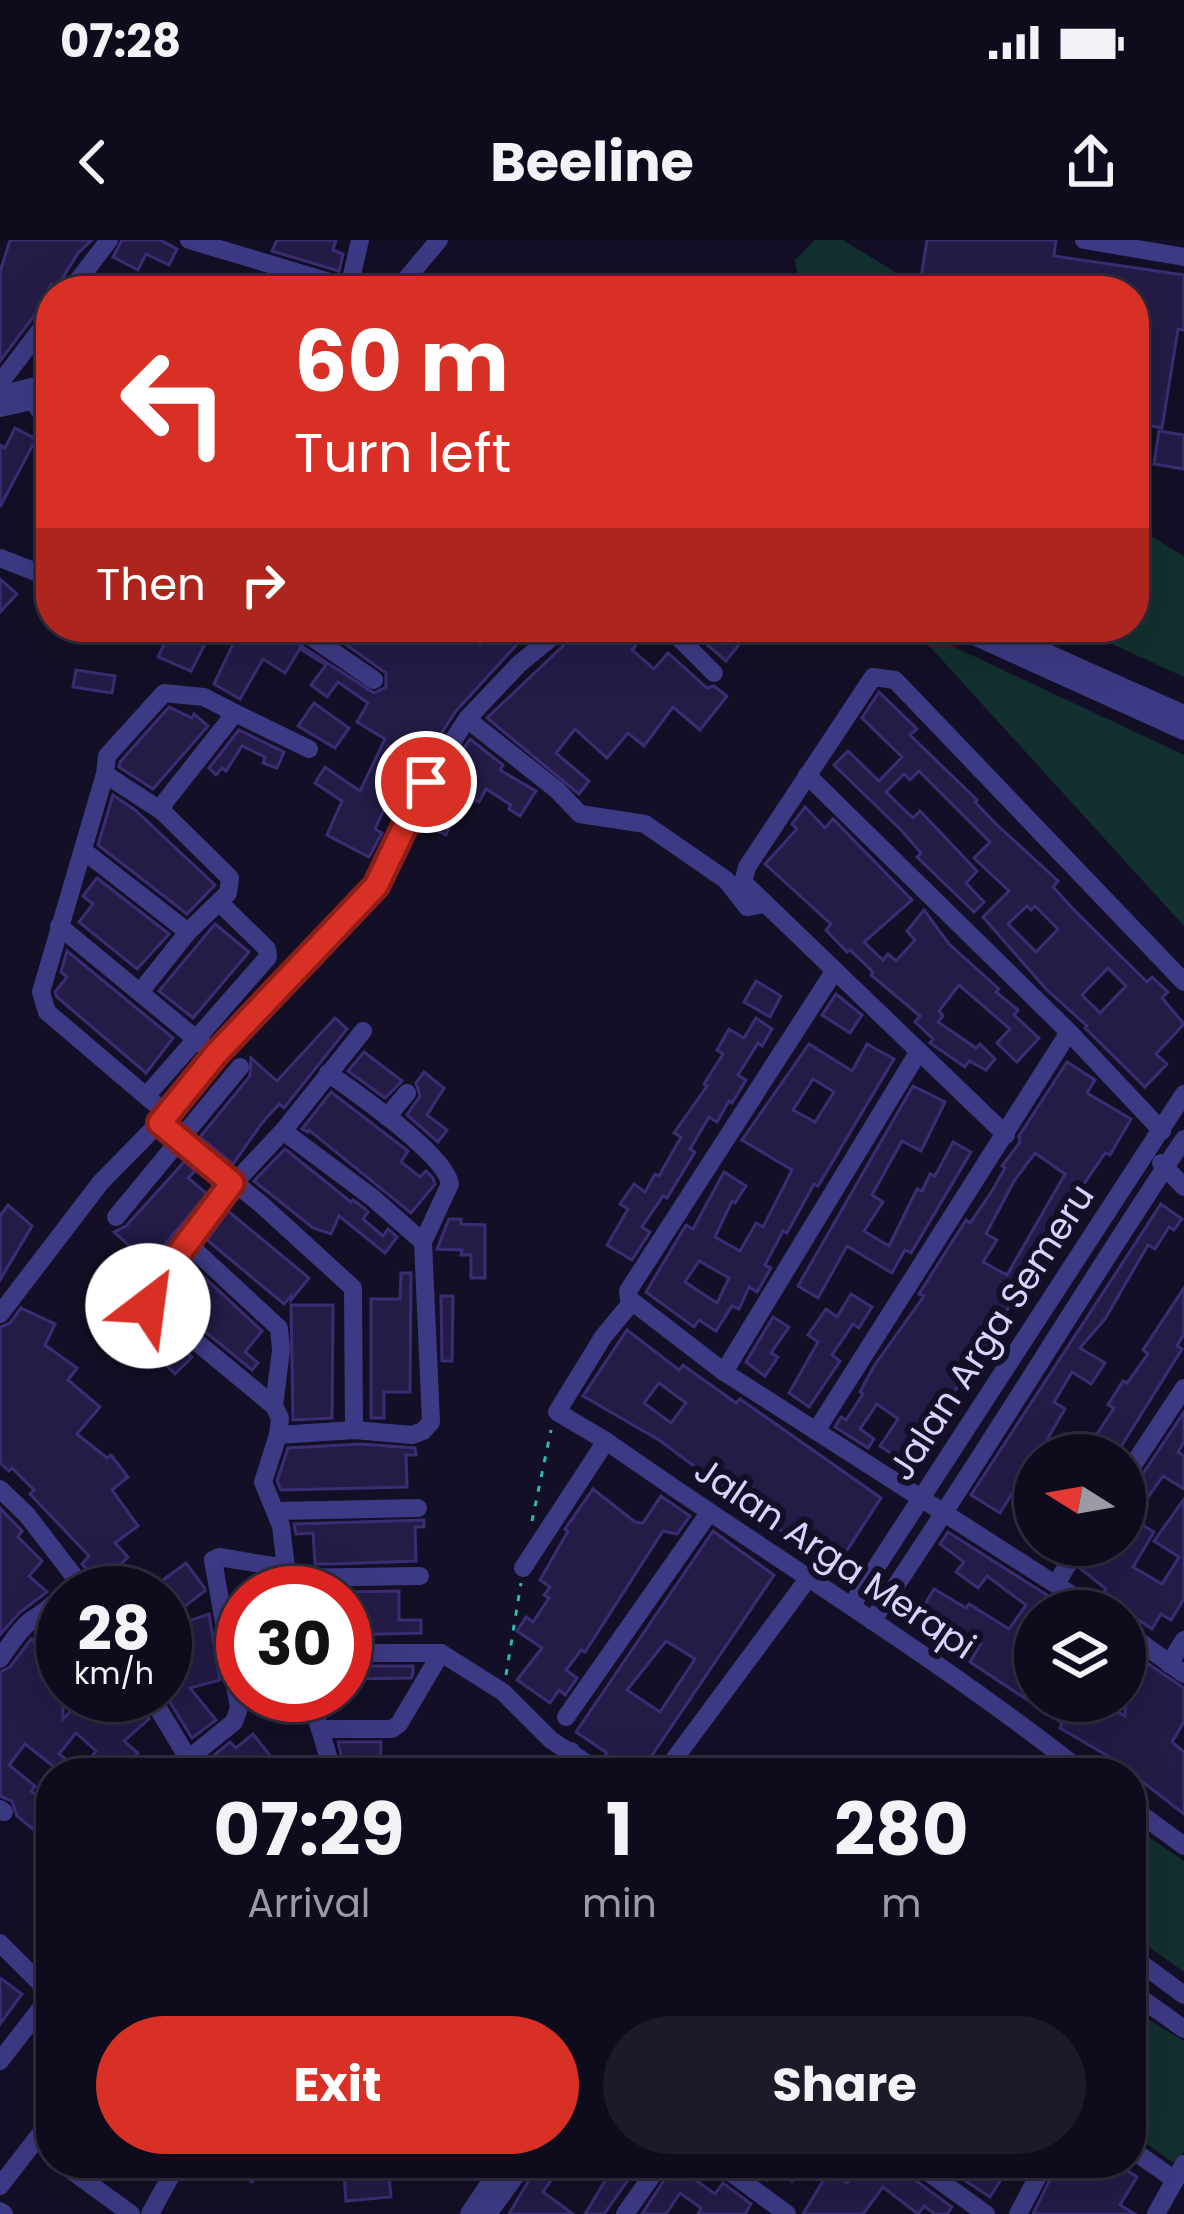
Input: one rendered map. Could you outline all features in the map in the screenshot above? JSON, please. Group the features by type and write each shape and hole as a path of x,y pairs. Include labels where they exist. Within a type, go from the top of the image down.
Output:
{"street":[{"path":"81,276 109,240"},
{"path":"190,240 308,276"},
{"path":"356,276 360,240"},
{"path":"409,276 439,240"},
{"path":"1084,240 1184,257"},
{"path":"0,383 36,336"},
{"path":"0,395 36,386"},
{"path":"0,408 36,400"},
{"path":"0,558 36,572"},
{"path":"319,642 374,680"},
{"path":"0,1314 101,1182 376,886 426,782 467,719 546,642"},
{"path":"683,642 714,673"},
{"path":"987,642 1184,731"},
{"path":"1023,642 1184,714"},
{"path":"1006,1135 743,882 873,676 888,676 1184,982"},
{"path":"309,749 203,697 164,693 107,756 84,851 46,963 42,1004 148,1094 180,1139 353,1288 354,1430"},
{"path":"163,812 164,803 235,713"},
{"path":"467,719 580,814 644,824 726,880 747,907 765,904"},
{"path":"105,774 163,812 230,878 228,893 188,932 141,991"},
{"path":"807,776 1069,1032 1162,1130"},
{"path":"84,851 188,932"},
{"path":"148,1094 268,957 267,949 220,903"},
{"path":"59,926 216,1054"},
{"path":"835,970 628,1291 631,1303 724,1372 1068,1590"},
{"path":"285,1566 276,1511 263,1482 278,1436 280,1418 274,1406 148,1306 147,1296 232,1183 283,1130 363,1030"},
{"path":"816,1431 1069,1032"},
{"path":"724,1372 919,1051"},
{"path":"116,1217 240,1067"},
{"path":"278,1436 354,1430 418,1434 431,1422 423,1242 449,1177 441,1163 328,1073"},
{"path":"387,1117 407,1093"},
{"name":"Jalan Arga Semeru","path":"850,1606 1184,1094"},
{"path":"283,1130 423,1242"},
{"name":"Jalan Arga Semeru","path":"872,1621 1184,1139"},
{"path":"1149,1151 1184,1187"},
{"path":"187,1243 279,1328 274,1406"},
{"name":"Jalan Arga Merapi","path":"631,1303 603,1337 556,1412 810,1576 1058,1758"},
{"path":"1146,1445 1184,1388"},
{"path":"523,1568 606,1441"},
{"path":"0,1489 27,1515 58,1566"},
{"path":"276,1511 418,1508"},
{"path":"566,1717 710,1513"},
{"path":"216,1572 218,1557 245,1566"},
{"path":"1057,1582 1067,1566"},
{"path":"372,1577 420,1576"},
{"path":"675,1758 810,1576"},
{"path":"0,1659 36,1617"},
{"path":"1146,1646 1177,1669 1184,1640"},
{"path":"372,1652 441,1653 503,1692 551,1740 582,1758"},
{"path":"320,1729 396,1727 441,1653"},
{"path":"166,1722 188,1758"},
{"path":"200,1758 233,1722"},
{"path":"318,1722 329,1758"},
{"path":"565,1758 571,1750"},
{"path":"1146,1818 1184,1846"},
{"path":"0,1943 36,1979"},
{"path":"1146,1967 1184,1995"},
{"path":"1146,2002 1184,2029"},
{"path":"0,2061 36,2014"},
{"path":"0,2186 36,2139"},
{"path":"1146,2156 1179,2172 1156,2214"},
{"path":"82,2178 131,2214"},
{"path":"150,2214 170,2178"},
{"path":"469,2214 493,2178"},
{"path":"488,2214 514,2178"},
{"path":"625,2214 650,2178"},
{"path":"736,2178 776,2211"},
{"path":"936,2178 986,2214"},
{"path":"1018,2214 1037,2178"}],"green space":[{"path":"815,240 843,240 895,276 798,276 795,260"},
{"path":"1149,535 1184,556 1184,677 1108,642 1149,642"},
{"path":"926,642 944,642 1184,755 1184,926"},
{"path":"1146,1835 1184,1861 1184,1972 1146,1945"},
{"path":"1146,2018 1184,2041 1184,2152 1177,2165 1146,2143"}],"building":[{"path":"10,240 92,240 64,276 36,276 36,313 0,361 0,272"},
{"path":"122,240 160,240 177,249 169,265 146,254 138,270 113,257"},
{"path":"277,240 336,240 333,250 343,254 339,271 272,251"},
{"path":"927,240 1056,240 1054,256 1184,275 1184,330 1178,329 1162,428 1149,426 1149,276 921,276"},
{"path":"15,428 36,439 0,507 0,445 5,448"},
{"path":"1159,431 1184,435 1184,469 1154,464"},
{"path":"0,579 17,594 0,612"},
{"path":"165,642 206,642 191,671 158,657"},
{"path":"234,642 295,642 374,693 386,687 386,673 342,642 519,642 456,711 392,806 387,803 375,829 382,833 369,857 327,835 342,801 315,783 325,767 360,791 385,739 357,722 368,703 338,682 327,697 311,685 326,665 300,649 285,673 263,659 240,699 214,684"},
{"path":"567,642 639,642 632,650 654,669 668,653 707,688 714,686 727,696 700,730 673,707 644,746 628,733 607,758 575,729 556,753 589,781 579,794 487,718"},
{"path":"704,642 741,642 726,661"},
{"path":"76,670 115,676 112,693 73,687"},
{"path":"879,692 917,729 910,735 1058,881 1053,887 1076,912 1147,982 1152,977 1168,992 1162,998 1184,1024 1156,1054 1167,1064 1145,1087 1046,989 983,917 1009,891 974,858 990,842 919,771 910,780 904,774 886,792 913,818 920,811 977,871 966,883 984,902 974,912 917,857 921,853 901,830 834,765 848,751 879,781 902,757 862,718","holes":["1027,906 1031,910 1035,906 1058,929 1036,952 1008,924","1108,968 1126,986 1100,1013 1082,995"]},
{"path":"314,703 349,728 335,748 298,726"},
{"path":"169,707 192,718 194,714 208,726 153,789 119,767"},
{"path":"239,730 284,752 277,768 242,746 226,771 222,768 216,775 209,768"},
{"path":"470,739 503,765 500,770 536,791 520,816 486,789 479,802 463,793 446,835 422,824 438,788"},
{"path":"113,795 215,885 187,914 98,845"},
{"path":"805,807 825,828 833,819 912,900 864,942 883,960 888,954 896,961 915,940 907,931 924,910 949,944 999,989 996,992 1018,1010 1014,1015 1039,1038 1017,1062 997,1043 1010,1029 959,985 939,1011 943,1016 938,1022 976,1048 980,1044 995,1059 986,1070 969,1061 965,1067 930,1043 933,1039 915,1022 920,1016 847,952 826,930 831,924 765,864 797,829 792,824"},
{"path":"97,878 169,934 137,969 79,922 93,904 83,896"},
{"path":"215,924 249,952 193,1018 159,991"},
{"path":"67,951 173,1038 146,1073 57,997 55,992 67,977 61,972"},
{"path":"756,981 781,996 770,1017 744,1002"},
{"path":"836,994 862,1015 850,1033 822,1015"},
{"path":"335,1018 347,1029 284,1108 279,1104 262,1123 233,1164 200,1137 250,1076 251,1058 277,1081"},
{"path":"756,1018 772,1029 738,1075 746,1080 717,1122 709,1117 690,1149 695,1152 667,1198 663,1196 642,1227 650,1232 632,1260 607,1245 628,1209 620,1204 634,1184 645,1192 655,1174 659,1176 681,1137 674,1133 723,1054 717,1050 729,1029 744,1038"},
{"path":"809,1044 852,1071 867,1044 894,1059 818,1186 814,1184 787,1233 783,1231 757,1292 749,1287 739,1309 732,1306 716,1331 699,1320 694,1327 646,1292 686,1225 693,1229 724,1172 746,1186 732,1201 715,1237 740,1251 756,1223 763,1227 792,1170 742,1140","holes":["813,1079 834,1092 815,1122 793,1110","699,1261 729,1278 717,1303 685,1282"]},
{"path":"364,1052 402,1081 385,1098 348,1071"},
{"path":"1067,1062 1095,1080 1087,1093 1131,1119 1110,1155 1105,1153 1082,1187 1086,1189 1064,1229 1060,1226 1043,1257 1040,1255 974,1365 920,1438 928,1443 912,1467 880,1446 898,1419 877,1404 860,1429 874,1439 868,1448 835,1427 841,1417 846,1420 863,1394 874,1366 924,1296 919,1294 966,1220 970,1223 992,1191 1019,1136","holes":["1035,1153 1065,1174 1007,1275 983,1262 997,1240 986,1234"]},
{"path":"424,1072 444,1088 427,1115 447,1130 438,1142 407,1115 420,1096 416,1083"},
{"path":"913,1086 945,1102 921,1151 902,1141 872,1195 883,1202 864,1231 889,1246 917,1189 922,1191 930,1174 935,1176 953,1142 971,1152 911,1253 905,1250 892,1273 847,1246 818,1298 798,1286"},
{"path":"331,1092 408,1151 401,1162 420,1177 426,1171 433,1178 435,1184 411,1213 302,1129"},
{"path":"285,1149 364,1208 368,1212 363,1219 383,1236 388,1229 397,1237 385,1253 339,1216 331,1234 313,1228 254,1181"},
{"path":"185,1161 195,1171 188,1178 207,1194 165,1244 169,1247 161,1257 157,1254 142,1270 127,1257 134,1250 114,1232 126,1226"},
{"path":"1161,1204 1182,1219 1174,1230 1169,1227 1155,1249 1148,1245 1105,1319 1080,1348 1105,1363 1091,1384 1072,1372 1054,1402 1065,1409 1050,1434 1014,1434 1014,1493 1000,1513 971,1495"},
{"path":"8,1205 32,1226 0,1280 0,1216"},
{"path":"228,1211 309,1278 291,1300 291,1296 284,1304 207,1240"},
{"path":"449,1219 485,1225 485,1278 471,1278 471,1255 437,1249"},
{"path":"190,1264 262,1331 245,1352 258,1363 252,1370 165,1299"},
{"path":"401,1273 411,1273 410,1392 384,1392 384,1418 371,1418 371,1299 400,1299"},
{"path":"1184,1288 1184,1334 1177,1346 1182,1349 1129,1434 1097,1434 1114,1408 1108,1405 1123,1381 1127,1383 1148,1354 1143,1350"},
{"path":"851,1294 872,1307 859,1328 853,1324 832,1355 840,1361 809,1407 789,1393 818,1342 808,1335 826,1309 837,1317"},
{"path":"441,1296 453,1296 452,1361 442,1361"},
{"path":"291,1305 333,1305 332,1418 293,1420"},
{"path":"21,1308 55,1324 45,1345 77,1368 68,1380 100,1407 77,1434 107,1458 111,1455 128,1477 112,1490 138,1526 115,1543 128,1557 122,1563 125,1566 84,1566 89,1556 30,1494 34,1490 0,1463 0,1327 10,1323"},
{"path":"127,1309 139,1321 144,1316 192,1357 175,1374 118,1318"},
{"path":"773,1317 789,1327 771,1353 778,1357 765,1376 746,1362"},
{"path":"627,1330 679,1370 683,1365 736,1403 740,1399 881,1498 834,1570 659,1440 583,1396","holes":["659,1383 686,1403 671,1423 644,1403"]},
{"path":"1184,1412 1184,1442 1178,1452 1184,1456 1184,1489 1163,1476 1146,1500 1146,1469"},
{"path":"360,1444 415,1448 416,1455 406,1455 407,1487 281,1490 277,1481 288,1448"},
{"path":"593,1489 635,1522 643,1523 661,1496 690,1516 677,1534 663,1531 585,1652 581,1650 566,1670 577,1678 565,1695 559,1690 550,1703 517,1680 542,1648 517,1631 526,1617 533,1622 549,1598 544,1595 550,1587 540,1580 565,1529"},
{"path":"1184,1499 1184,1599 1171,1620 1161,1614 1152,1629 1146,1625 1146,1590 1105,1590 1081,1569 1134,1566 1162,1584 1179,1557 1154,1541"},
{"path":"0,1508 22,1531 18,1537 42,1561 29,1576 36,1582 36,1600 0,1635"},
{"path":"424,1520 424,1527 415,1527 416,1561 334,1564 315,1564 313,1533 296,1534 294,1524"},
{"path":"713,1531 774,1575 650,1758 604,1758 607,1753 576,1732","holes":["666,1641 695,1659 660,1712 627,1690"]},
{"path":"948,1532 1039,1590 1014,1590 1014,1596 987,1576 978,1588 956,1572 964,1562 940,1544"},
{"path":"192,1571 204,1587 192,1601"},
{"path":"934,1589 1009,1629 1014,1622 1014,1691 970,1662 981,1643 948,1623 940,1637 915,1621"},
{"path":"399,1591 399,1620 421,1620 421,1633 372,1634 372,1592"},
{"path":"209,1614 216,1681 192,1687 192,1620"},
{"path":"31,1639 36,1643 36,1722 146,1722 124,1741 138,1753 134,1758 91,1758 96,1751 76,1733 59,1754 64,1758 43,1758 25,1744 9,1765 35,1786 31,1791 36,1795 36,1832 17,1816 12,1801 0,1796 0,1672 10,1667"},
{"path":"1146,1662 1184,1688 1184,1722 1172,1742 1184,1752 1184,1814 1146,1785 1146,1758 1111,1758 1060,1728 1062,1723 1146,1722"},
{"path":"372,1666 413,1666 411,1678 372,1679"},
{"path":"192,1690 216,1720 192,1738 182,1722 192,1722"},
{"path":"253,1734 272,1758 211,1758 230,1742 236,1748"},
{"path":"338,1742 381,1742 380,1758 342,1758"},
{"path":"0,1978 22,1994 0,2024"},
{"path":"344,2178 389,2178 391,2197 346,2201"},
{"path":"530,2178 553,2178 543,2192 573,2214 509,2214"},
{"path":"607,2178 629,2178 604,2214 585,2214"},
{"path":"666,2178 692,2178 715,2194 723,2183 751,2204 745,2214 698,2214 701,2208 680,2193 666,2214 642,2214"},
{"path":"825,2178 847,2183 850,2178 912,2178 952,2207 947,2214 935,2214 924,2206 918,2214 883,2187 863,2214 803,2214"},
{"path":"961,2178 1002,2178 990,2197"},
{"path":"1051,2178 1136,2178 1120,2205 1135,2214 1033,2214"}],"route":[{"path":"148,1306 147,1296 232,1183 160,1123 216,1054 376,886 426,782"}]}
